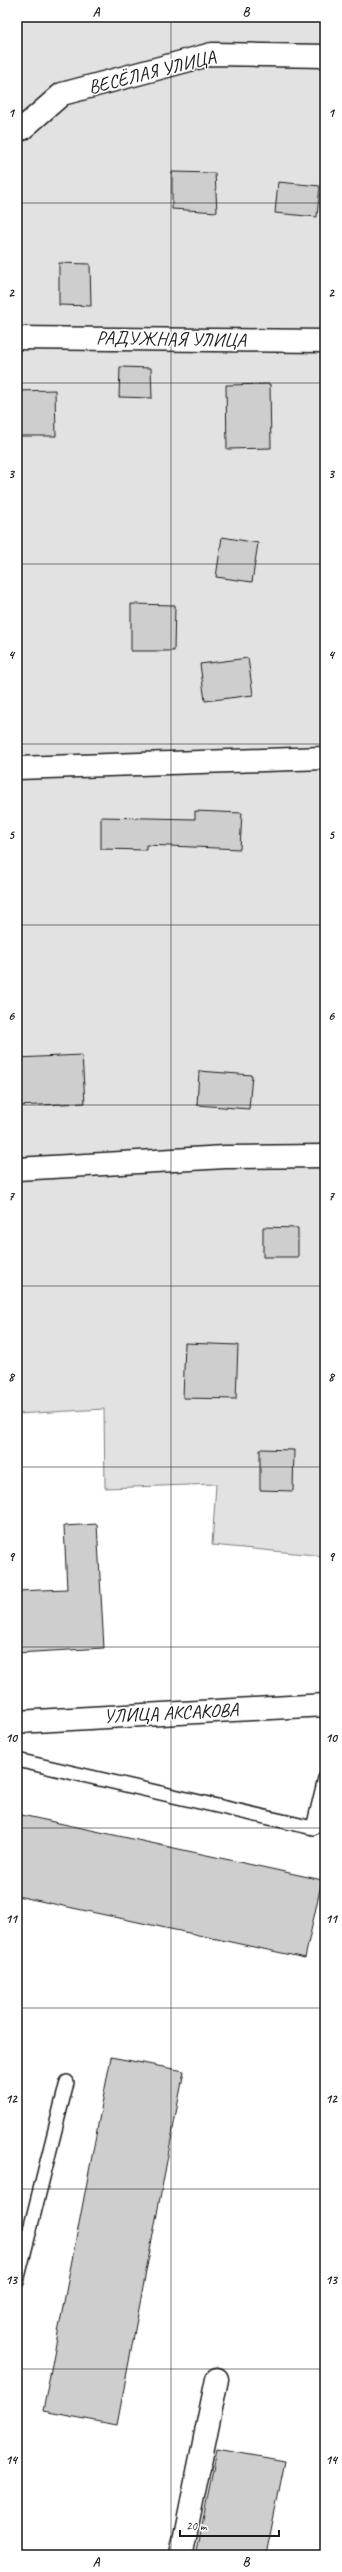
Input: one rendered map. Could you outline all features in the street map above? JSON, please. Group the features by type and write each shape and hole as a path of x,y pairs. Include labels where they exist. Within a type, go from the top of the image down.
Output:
{"street":[{"name":"ВЕСЁЛАЯ УЛИЦА","path":"17,129 22,129 62,94 212,54 325,56"},
{"name":"РАДУЖНАЯ УЛИЦА","path":"17,338 325,341"},
{"path":"17,768 325,758"},
{"path":"17,1169 225,1157 325,1156"},
{"name":"УЛИЦА АКСАКОВА","path":"17,1722 325,1705"},
{"path":"181,2555 218,2379"}],"lane":[{"path":"17,1760 313,1828 325,1778"},
{"path":"17,2281 67,2082"}],"shaded area":[{"path":"17,17 325,17 325,1556 212,1545 216,1484 105,1488 104,1409 17,1414"}],"building":[{"path":"172,172 215,173 217,212 172,209"},
{"path":"278,182 320,186 317,217 275,213"},
{"path":"59,263 90,264 91,306 59,305"},
{"path":"120,367 151,368 152,398 119,397"},
{"path":"270,384 271,448 227,449 226,385"},
{"path":"55,390 56,436 17,436 17,391"},
{"path":"222,537 258,543 252,582 216,577"},
{"path":"131,604 175,605 174,651 131,651"},
{"path":"248,658 253,695 205,701 200,664"},
{"path":"195,811 242,813 240,849 146,845 146,850 101,849 101,817 195,819"},
{"path":"82,1055 85,1103 17,1106 17,1058"},
{"path":"199,1071 252,1075 249,1109 197,1105"},
{"path":"263,1227 298,1228 298,1257 263,1257"},
{"path":"185,1343 238,1345 236,1399 183,1398"},
{"path":"260,1449 294,1450 293,1491 260,1490"},
{"path":"97,1524 104,1648 17,1653 17,1591 67,1589 64,1526"},
{"path":"17,1814 322,1880 305,1958 17,1896"},
{"path":"111,2057 184,2071 117,2425 43,2411"},
{"path":"217,2449 285,2461 266,2555 196,2555"}]}
